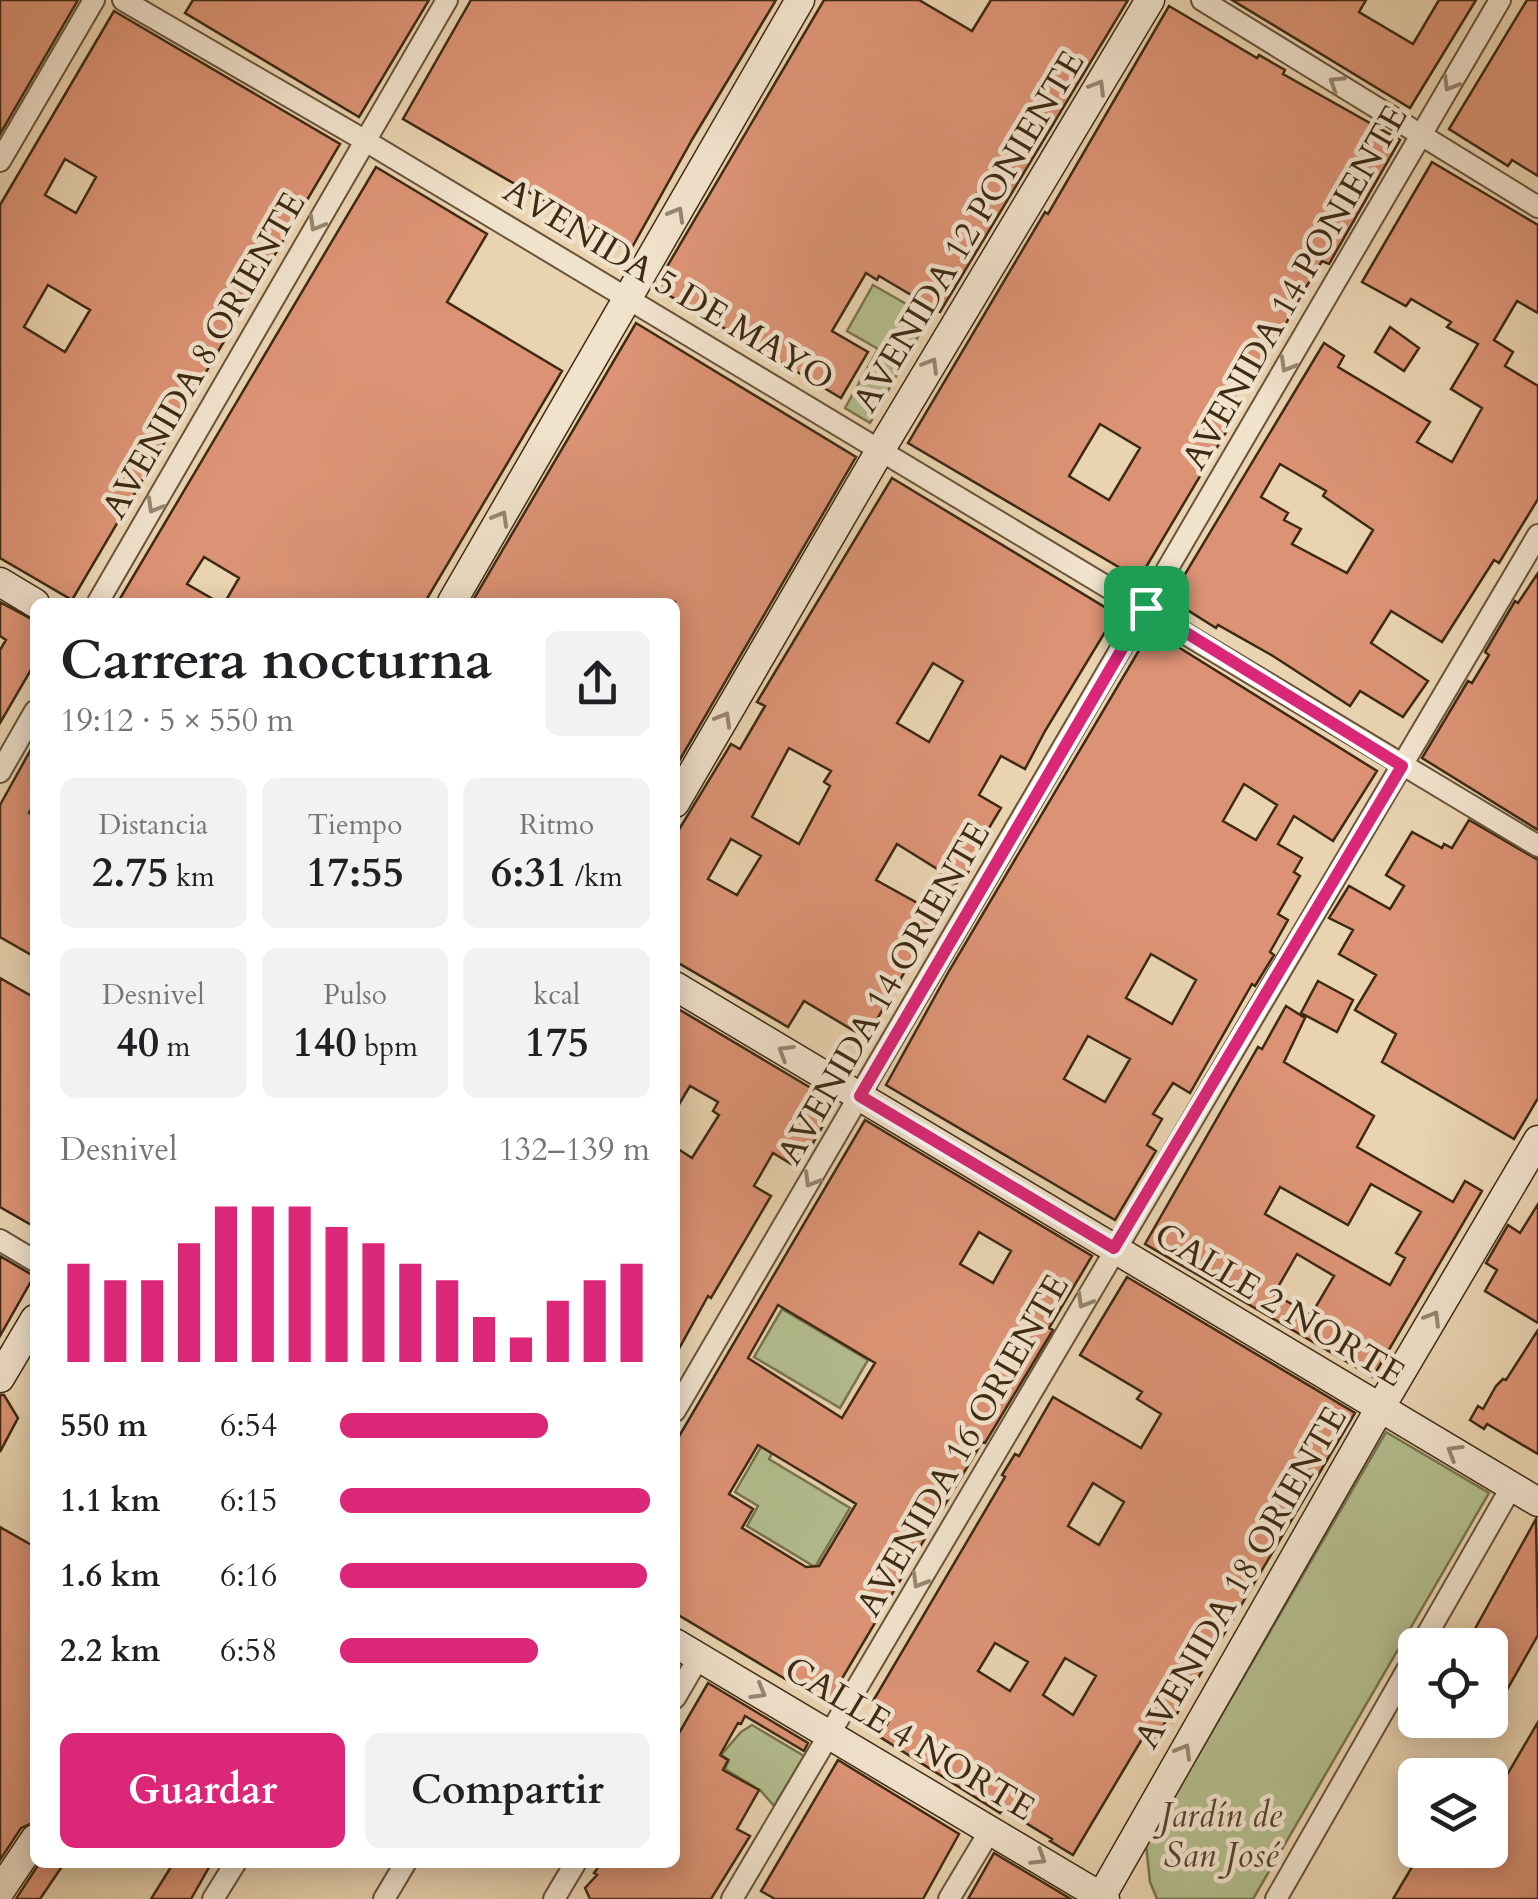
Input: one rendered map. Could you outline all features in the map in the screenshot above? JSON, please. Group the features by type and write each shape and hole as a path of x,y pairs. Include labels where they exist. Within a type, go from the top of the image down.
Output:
{"street":[{"path":"0,161 94,0"},
{"name":"AVENIDA 5 DE MAYO","path":"124,0 629,298 1538,846"},
{"name":"AVENIDA 8 ORIENTE","path":"100,598 448,0"},
{"path":"454,598 800,0"},
{"name":"AVENIDA 12 PONIENTE","path":"680,794 1150,0"},
{"path":"1202,0 1538,208"},
{"name":"AVENIDA 14 PONIENTE","path":"1146,608 1500,0"},
{"name":"AVENIDA 16 ORIENTE","path":"732,1899 1538,535"},
{"path":"0,582 30,600"},
{"name":"AVENIDA 14 ORIENTE","path":"680,1402 1146,608"},
{"path":"0,772 30,720"},
{"name":"CALLE 2 NORTE","path":"680,989 1538,1502"},
{"name":"AVENIDA 18 ORIENTE","path":"1103,1898 1380,1408 1538,1140"},
{"path":"0,1240 30,1258"},
{"path":"0,1378 30,1327"},
{"path":"1431,1628 1512,1486"},
{"path":"680,1678 687,1650"},
{"name":"CALLE 4 NORTE","path":"687,1650 1103,1898"},
{"path":"1276,1899 1398,1686"},
{"path":"949,1899 991,1829"},
{"path":"0,1891 30,1846"},
{"path":"213,1899 232,1868"},
{"path":"384,1899 402,1868"},
{"path":"554,1899 572,1868"}],"green space":[{"path":"873,285 929,317 870,423 845,408 878,349 847,331"},
{"path":"782,1309 868,1360 840,1408 754,1357"},
{"name":"Jardín de San José","path":"1386,1432 1489,1493 1411,1628 1398,1628 1398,1650 1253,1899 1157,1899 1150,1882 1146,1845"},
{"path":"780,1439 769,1459 850,1508 815,1567 747,1526 758,1506 735,1492 765,1440"},
{"path":"752,1725 804,1756 774,1806 761,1791 725,1769 729,1760 721,1755"}],"building":[{"path":"0,0 78,0 0,134"},
{"path":"193,0 429,0 359,117 185,13"},
{"path":"471,0 776,0 630,251 403,119"},
{"path":"824,0 919,0 972,31 991,0 1128,0 940,312 879,276 877,280 866,273 832,331 868,352 841,398 655,287"},
{"path":"1232,0 1366,0 1359,12 1413,44 1439,0 1476,0 1410,108"},
{"path":"1527,0 1538,0 1538,176 1512,160 1508,166 1449,129"},
{"path":"1169,6 1400,140 1329,264 1322,261 1303,292 1258,375 1250,369 1229,407 1238,412 1139,579 908,443 1045,212 1048,214","holes":["1100,424 1140,448 1109,500 1069,476"]},
{"path":"114,11 340,144 73,598 0,558 0,205","holes":["65,159 96,177 76,213 45,195","48,285 90,310 65,352 24,327"]},
{"path":"1432,162 1538,225 1538,313 1517,301 1494,340 1513,352 1505,366 1538,386 1538,499 1499,563 1494,560 1442,642 1391,611 1371,643 1428,681 1403,717 1360,691 1350,706 1273,656 1218,625 1216,628 1170,599 1324,343 1344,356 1338,367 1430,422 1417,442 1452,462 1482,408 1451,389 1478,344 1447,327 1451,322 1411,299 1406,306 1362,282","holes":["1280,464 1326,491 1323,496 1373,530 1347,573 1292,544 1301,529 1284,520 1288,513 1261,497"]},
{"path":"376,167 487,234 447,302 562,371 427,598 227,598 239,578 204,557 187,584 211,598 120,598"},
{"path":"636,323 856,457 680,759 680,598 474,598"},
{"path":"1390,327 1419,348 1404,371 1375,352"},
{"path":"892,478 1116,614 1025,769 1001,756 979,795 1001,808 966,876 962,874 866,1038 804,1001 788,1027 680,964 680,828 731,744 740,749 765,706 757,702","holes":["933,663 963,681 929,742 897,723","789,748 831,771 824,782 830,786 799,844 752,817","731,839 761,856 737,895 708,879","897,844 942,872 923,906 876,880"]},
{"path":"1538,573 1538,830 1422,758 1468,681 1472,683 1489,655 1485,652 1515,601 1518,603"},
{"path":"0,602 30,618 30,672 0,723 0,650 6,640 0,636"},
{"path":"1151,630 1377,771 1333,841 1294,816 1278,844 1302,858 1294,872 1300,876 1278,914 1288,920 1270,952 1274,955 1255,986 1252,984 1190,1093 1173,1083 1153,1114 1162,1119 1147,1145 1156,1151 1115,1220 886,1085","holes":["1244,784 1277,805 1256,840 1223,821","1151,954 1196,980 1172,1024 1126,998","1088,1036 1130,1059 1105,1102 1064,1079"]},
{"path":"30,751 30,954 0,937 0,805"},
{"path":"1469,820 1538,860 1538,1098 1514,1139 1382,1062 1396,1034 1355,1010 1376,975 1339,954 1353,930 1329,918 1349,886 1390,909 1404,886 1386,875 1412,832 1442,848 1444,844 1452,848"},
{"path":"0,978 30,995 30,1224 0,1207"},
{"path":"1318,981 1353,1000 1337,1032 1301,1013"},
{"path":"1286,1006 1305,1018 1284,1062 1374,1116 1357,1147 1453,1202 1465,1181 1482,1191 1373,1377 1145,1244 1258,1047 1262,1049","holes":["1371,1184 1421,1212 1396,1253 1405,1258 1390,1285 1265,1214 1280,1187 1348,1225","1297,1254 1334,1276 1311,1315 1274,1294"]},
{"path":"680,1010 836,1103 809,1150 804,1147 793,1165 773,1153 754,1186 771,1196 680,1347 680,1150 692,1158 719,1115 713,1111 718,1102 690,1086 680,1103"},
{"path":"865,1120 1092,1256 1049,1328 1053,1330 827,1704 680,1616 680,1434","holes":["979,1232 1011,1251 993,1283 960,1264","778,1305 875,1363 842,1418 748,1358","758,1445 856,1504 819,1566 806,1567 742,1528 753,1509 729,1494"]},
{"path":"1538,1204 1538,1323 1485,1291 1497,1270 1486,1263 1508,1225 1520,1233"},
{"path":"0,1256 30,1274 30,1283 0,1336"},
{"path":"1127,1277 1355,1413 1172,1722 1167,1719 1152,1745 1142,1739 1073,1855 880,1737 894,1712 873,1701 1005,1477 1002,1475 1015,1454 1019,1456 1053,1397 1141,1448 1161,1414 1137,1399 1142,1392 1080,1355","holes":["1093,1483 1124,1502 1099,1545 1068,1526","995,1643 1028,1662 1010,1691 978,1671","1065,1658 1096,1676 1073,1715 1043,1695"]},
{"path":"1538,1330 1538,1454 1487,1424 1484,1429 1470,1420 1478,1406 1483,1409 1496,1386 1506,1380"},
{"path":"0,1395 4,1395 18,1418 0,1452"},
{"path":"1536,1519 1538,1635 1508,1688 1508,1628 1475,1628"},
{"path":"0,1527 30,1544 30,1824 21,1828 0,1860"},
{"path":"708,1683 808,1743 804,1751 745,1716 738,1723 720,1755 728,1760 723,1770 759,1790 737,1829 750,1836 711,1899 590,1899 585,1888 597,1875 594,1873 598,1868 680,1868 680,1731"},
{"path":"1538,1722 1538,1899 1393,1899 1411,1868 1508,1868 1508,1773"},
{"path":"838,1760 959,1834 923,1899 775,1899 761,1891"},
{"path":"994,1853 1071,1899 968,1899"},
{"path":"36,1868 61,1868 40,1899 16,1899"},
{"path":"170,1868 209,1868 191,1899 151,1899"}],"route":[{"path":"1146,608 1402,766 1114,1248 860,1096 1146,608"}]}
